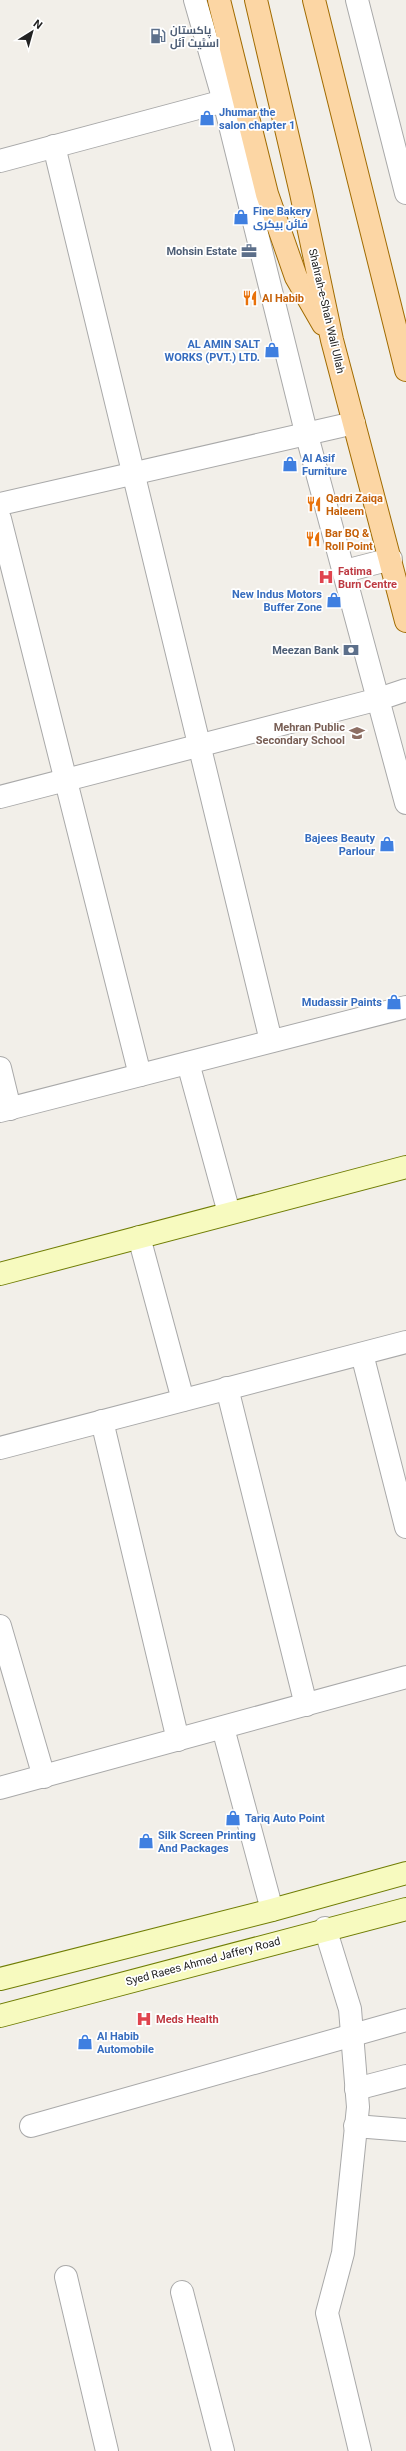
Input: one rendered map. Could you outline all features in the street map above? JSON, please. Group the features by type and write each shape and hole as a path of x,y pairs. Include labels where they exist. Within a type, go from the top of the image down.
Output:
{"main road":[{"path":"219,0 267,194 296,277 332,340"},
{"name":"Shahrah-e-Shah Wali Ullah","path":"256,0 301,193 332,340 391,559 406,621"},
{"path":"314,0 406,370"},
{"path":"0,1274 406,1167"},
{"path":"0,1979 272,1910 406,1873"},
{"name":"Syed Raees Ahmed Jaffery Road","path":"0,2016 325,1928 406,1909"}],"street":[{"path":"195,0 224,101 306,432 345,571 406,803"},
{"path":"357,0 401,154 406,193"},
{"path":"0,161 224,101"},
{"path":"54,146 270,1042"},
{"path":"0,504 354,422"},
{"path":"0,519 140,1075"},
{"path":"345,571 391,559"},
{"path":"0,797 379,699 406,690"},
{"path":"0,1068 5,1110 406,1007"},
{"path":"188,1063 229,1213"},
{"path":"139,1237 183,1400"},
{"path":"0,1448 406,1342"},
{"path":"362,1354 406,1527"},
{"path":"227,1388 306,1705"},
{"path":"102,1422 178,1740"},
{"path":"0,1626 44,1777"},
{"path":"0,1788 406,1677"},
{"path":"223,1728 272,1910"},
{"path":"325,1928 350,2009 356,2089 356,2126 342,2253 327,2313 360,2451"},
{"path":"31,2126 406,2020"},
{"path":"356,2089 406,2076"},
{"path":"356,2126 406,2130"},
{"path":"66,2277 107,2451"},
{"path":"182,2292 223,2451"}],"place":[{"name":"پاکستان اسٹیٹ آئل","path":"158,36"},
{"name":"Jhumar the salon chapter 1","path":"207,118"},
{"name":"Fine Bakery فائن بیکری","path":"241,217"},
{"name":"Mohsin Estate","path":"249,251"},
{"name":"Al Habib","path":"250,298"},
{"name":"AL AMIN SALT WORKS (PVT.) LTD.","path":"272,350"},
{"name":"Al Asif Furniture","path":"290,464"},
{"name":"Qadri Zaiqa Haleem","path":"314,504"},
{"name":"Bar BQ & Roll Point","path":"313,539"},
{"name":"Fatima Burn Centre","path":"326,577"},
{"name":"New Indus Motors Buffer Zone","path":"334,600"},
{"name":"Meezan Bank","path":"351,650"},
{"name":"Mehran Public Secondary School","path":"357,733"},
{"name":"Bajees Beauty Parlour","path":"387,844"},
{"name":"Mudassir Paints","path":"394,1002"},
{"name":"Tariq Auto Point","path":"233,1818"},
{"name":"Silk Screen Printing And Packages","path":"146,1841"},
{"name":"Meds Health","path":"144,2019"},
{"name":"Al Habib Automobile","path":"85,2042"}]}
